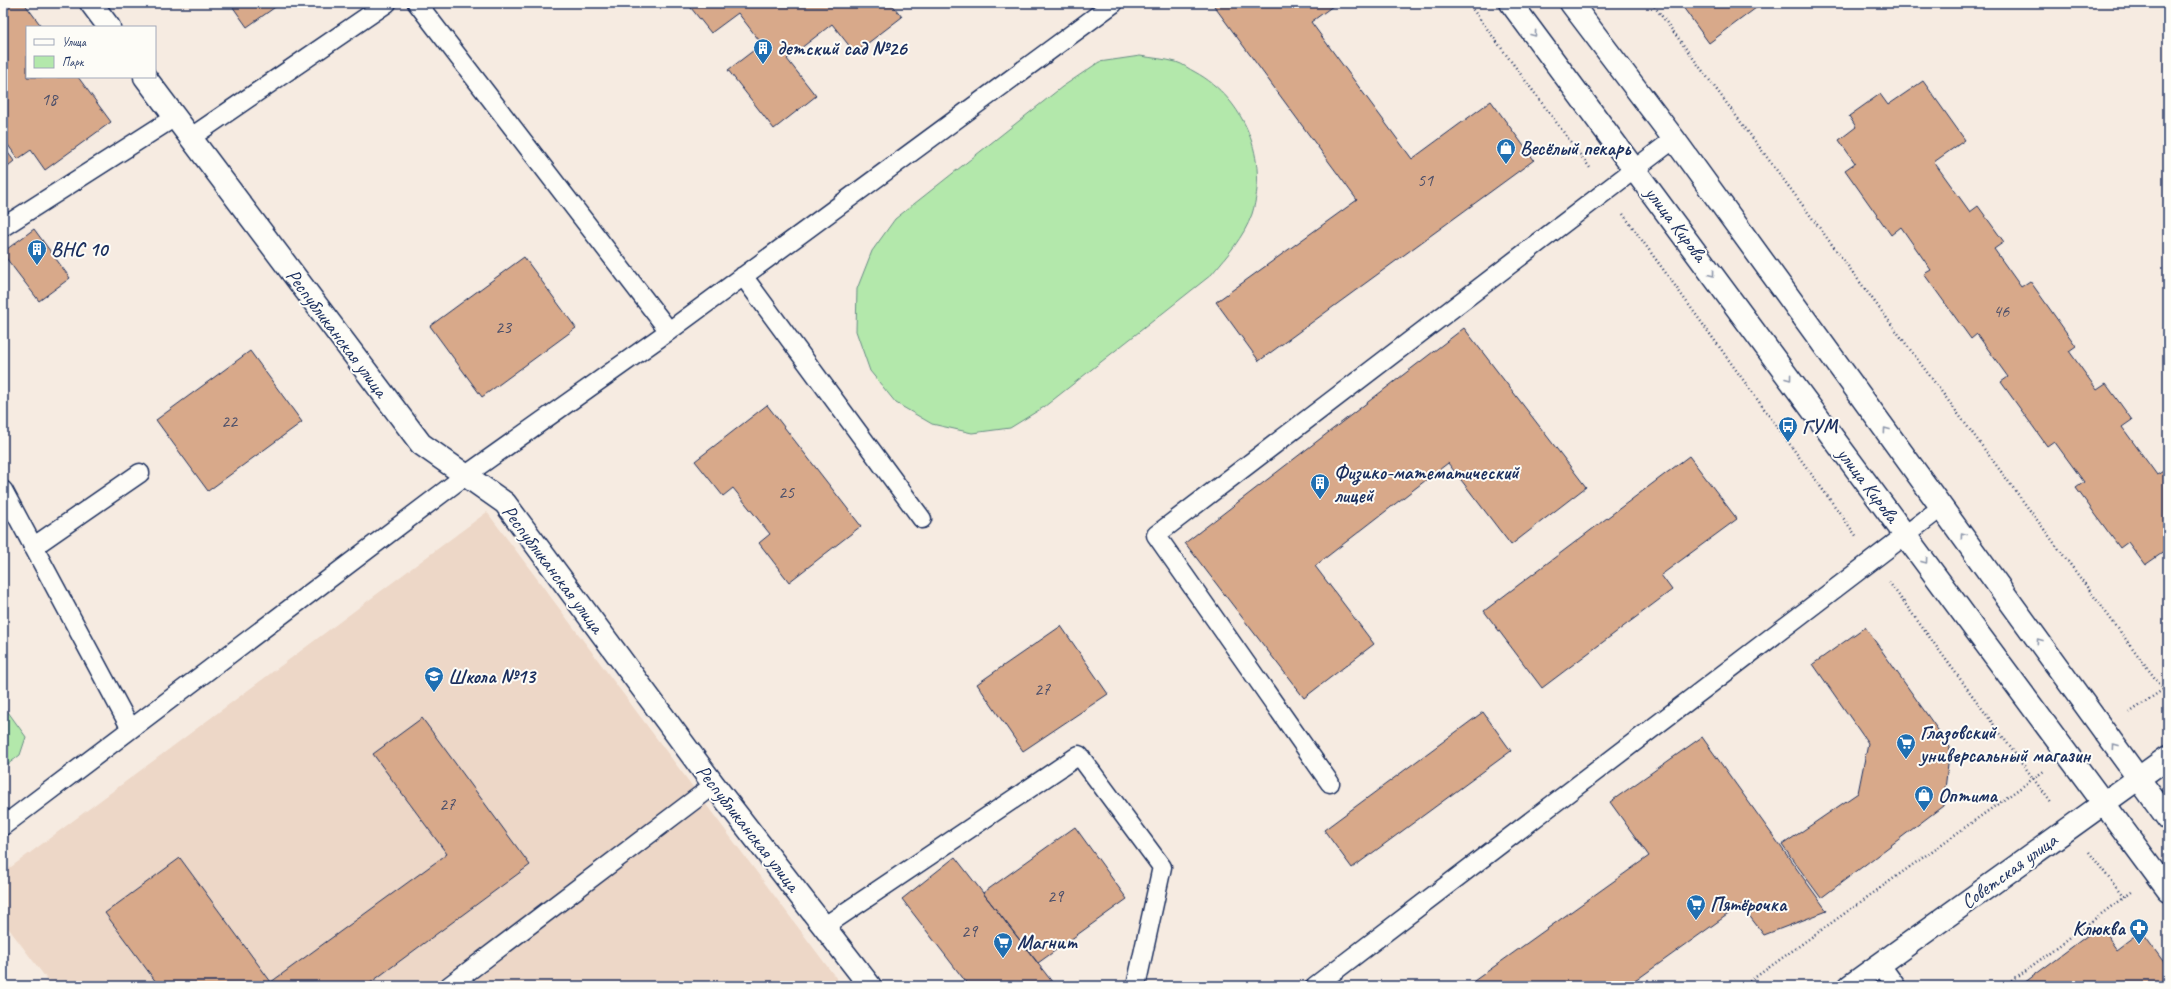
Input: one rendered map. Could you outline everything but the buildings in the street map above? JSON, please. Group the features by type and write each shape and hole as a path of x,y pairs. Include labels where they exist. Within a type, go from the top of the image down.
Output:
{"main road":[{"path":"91,3 108,26"},
{"name":"улица Кирова","path":"1511,3 2168,890"},
{"path":"1571,3 1674,139 2168,819"},
{"name":"Республиканская улица","path":"147,78 190,138 421,444 505,503 714,785 825,926 870,986"},
{"name":"Советская улица","path":"1850,986 2103,802 2168,757"}],"lane":[{"path":"190,138 387,3"},
{"path":"417,3 669,331"},
{"path":"3,826 466,475 669,331 1114,3"},
{"path":"3,227 175,117"},
{"path":"1330,783 1156,535 1674,139"},
{"path":"743,276 922,519"},
{"path":"34,547 140,473"},
{"path":"3,490 131,729"},
{"path":"1315,986 1942,507"},
{"path":"825,926 1079,755 1162,868 1136,986"},
{"path":"449,986 714,785"},
{"path":"1880,964 1896,986"}],"path":[{"path":"1468,3 1606,190 2033,779"},
{"path":"1652,3 2163,689"},
{"path":"2104,731 2168,686"},
{"path":"1743,986 2068,754"},
{"path":"2005,986 2135,889"}],"shaded area":[{"name":"Школа №13","path":"487,512 842,986 435,986 431,981 424,986 52,986 3,921 3,873"}],"green space":[{"path":"1140,56 1179,63 1213,84 1227,98 1249,133 1255,152 1257,173 1256,194 1249,222 1234,246 1211,275 1044,407 1010,428 972,433 932,424 896,403 870,371 856,331 857,289 872,251 895,219 1062,87 1099,62"},
{"path":"3,705 26,737 20,755 3,768"}],"place":[{"name":"детский сад №26","path":"763,65"},
{"name":"Весёлый пекарь","path":"1506,165"},
{"name":"ВНС 10","path":"37,266"},
{"name":"ГУМ","path":"1788,443"},
{"name":"Физико-математический лицей","path":"1320,500"},
{"name":"Школа №13","path":"434,693"},
{"name":"Глазовский универсальный магазин","path":"1906,760"},
{"name":"Оптима","path":"1924,812"},
{"name":"Пятёрочка","path":"1696,921"},
{"name":"Клюква","path":"2139,945"},
{"name":"Магнит","path":"1003,959"}]}
